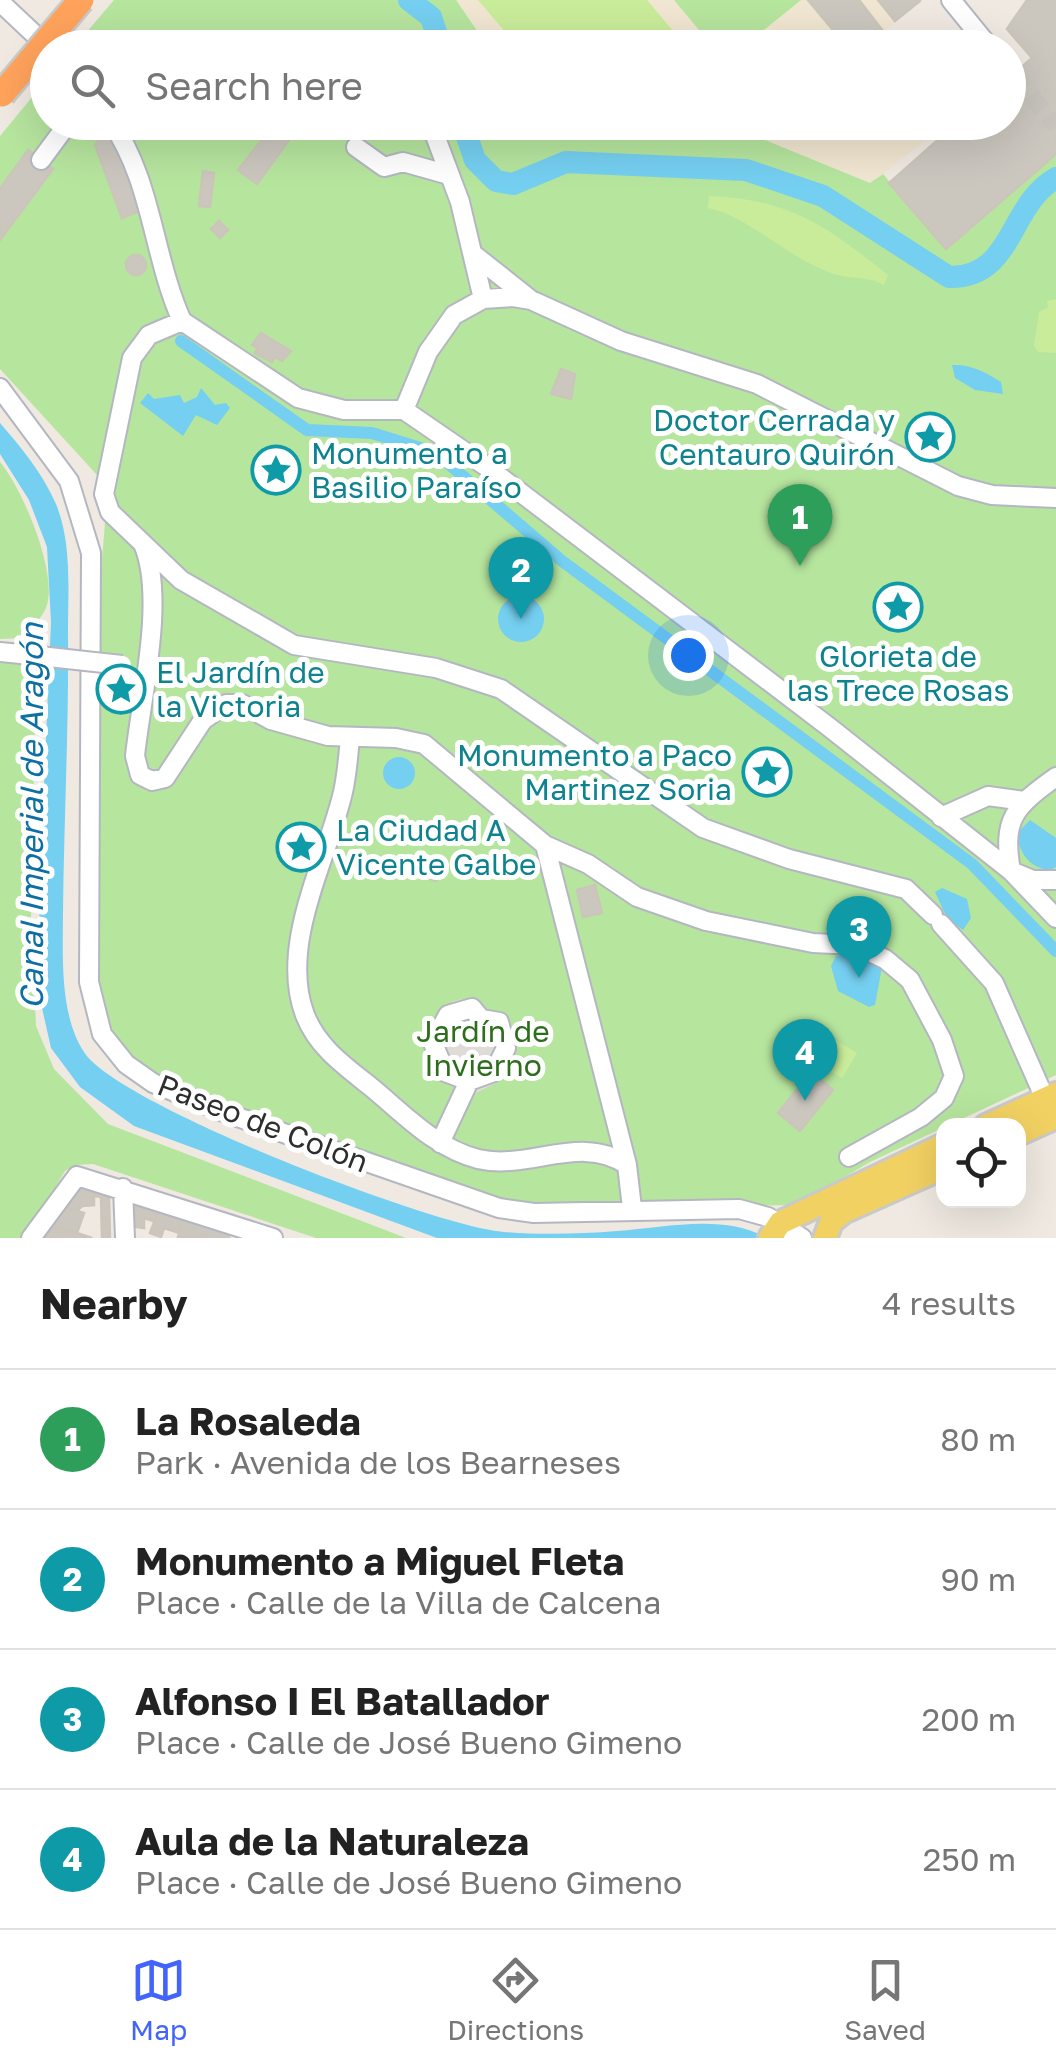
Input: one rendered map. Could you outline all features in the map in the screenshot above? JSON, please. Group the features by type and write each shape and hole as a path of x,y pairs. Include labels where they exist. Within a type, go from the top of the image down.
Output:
{"highway":[{"path":"38,30 59,0"},
{"path":"52,30 81,0"},
{"path":"1,82 30,41"},
{"path":"1,82 30,52"}],"main road":[{"path":"1020,1118 1053,1110"},
{"path":"1026,1129 1053,1110"},
{"path":"775,1231 936,1150"},
{"path":"825,1238 832,1222 843,1212 936,1171"}],"street":[{"path":"950,1 975,30"},
{"path":"2,8 30,32"},
{"path":"40,160 55,140"},
{"path":"121,140 140,173 154,244 182,322 298,398 344,410 404,410 530,499 941,816 1011,872 1056,918"},
{"path":"436,140 474,254 483,299"},
{"path":"356,148 384,167 403,162 448,175"},
{"path":"474,254 531,300 621,341 769,389 853,437 958,486 992,495 1056,498"},
{"path":"404,410 428,352 444,326 483,299 531,300"},
{"path":"182,322 149,334 132,358 104,484 110,512 180,580 294,646 436,668 501,689 703,828 790,859 906,889 994,983 1053,1110"},
{"name":"Paseo de Colón","path":"0,388 69,481 88,536 93,569 94,663 90,1003 102,1034 126,1064 153,1082 226,1114 498,1208 534,1212 739,1209 775,1231 802,1238"},
{"path":"69,481 104,484"},
{"path":"88,536 110,512"},
{"path":"143,544 150,563 154,602 135,764 146,780 165,778 203,720 226,704 242,704 305,731 424,744 545,845 570,855 664,909 814,943 855,945 886,959 910,980 942,1040 954,1076 952,1087 921,1118 849,1158"},
{"path":"154,602 167,585 180,580"},
{"path":"0,652 144,667"},
{"path":"350,738 344,791 307,901 300,958 302,1004 309,1023 339,1064 440,1143 479,1160 576,1151 610,1154 627,1165"},
{"path":"1011,872 1007,834 1024,801 1056,778"},
{"path":"941,816 988,796 1024,801"},
{"path":"545,845 627,1165 632,1208"},
{"path":"551,869 570,855"},
{"path":"1011,872 1033,880 1056,880"},
{"path":"464,1005 481,1019 505,1025 506,1048 499,1067 482,1079 469,1081 446,1072 434,1049 439,1024 464,1005"},
{"path":"440,1143 469,1081"},
{"path":"32,1238 75,1176 273,1238"},
{"path":"123,1188 125,1238"}],"shaded area":[{"path":"456,0 921,0 885,30 477,30"},
{"path":"765,140 922,140 871,183"},
{"path":"470,1000 483,1013 504,1018 518,1036 496,1083 472,1095 447,1081 425,1049 428,1032 453,1001"}],"green space":[{"path":"114,0 456,0 477,30 88,30"},
{"path":"478,0 647,0 672,30 504,30"},
{"path":"674,0 801,0 764,30 699,30"},
{"name":"Jardín de Invierno","path":"30,100 30,140 765,140 870,183 883,174 946,249 1056,154 1056,1075 964,1118 936,1118 936,1131 870,1162 797,1205 539,1209 498,1204 148,1076 114,1036 98,987 95,643 108,487 0,369 0,136"},
{"path":"709,196 763,203 806,218 888,275 884,285 814,266 738,219 708,208"},
{"path":"1056,299 1056,353 1038,352 1034,346 1039,312 1048,307 1047,301"},
{"path":"0,462 36,530 47,572 47,605 24,638 0,639"},
{"path":"0,661 36,667 31,919 36,1026 54,1069 108,1124 406,1238 316,1238 93,1164 75,1165 65,1171 25,1238 0,1238"},
{"path":"807,1023 857,1053 842,1078 792,1048"}],"water":[{"path":"952,365 990,375 1001,382 1003,394 975,390 955,378"},
{"path":"201,388 215,405 226,403 230,408 217,425 196,415 183,436 140,403 148,393 154,399 180,395 184,403 197,397"},
{"name":"Canal Imperial de Aragón","path":"0,423 51,493 67,551 63,965 70,1020 84,1052 109,1075 213,1131 350,1187 468,1225 504,1232 560,1234 713,1224 750,1230 766,1238 437,1238 134,1126 80,1087 51,1048 42,1008 39,900 51,622 47,547 29,500 0,454"},
{"path":"521,596 537,603 544,619 537,635 521,642 505,635 498,619 505,603"},
{"path":"399,757 411,761 415,773 411,785 399,789 387,785 383,773 387,761"},
{"path":"1030,820 1056,838 1056,867 1050,870 1031,863 1020,847 1017,833"},
{"path":"942,888 967,899 971,918 963,930 947,918 935,892"},
{"path":"836,956 863,957 882,967 875,1005 869,1007 838,991 831,966"}],"building":[{"path":"808,0 859,0 882,30 833,30"},
{"path":"878,0 920,0 920,1 895,21"},
{"path":"1027,0 1056,0 1056,154 946,249 889,183 938,140 1026,140 1026,63 1032,58 1026,51 1026,30 1007,29"},
{"path":"99,140 115,140 133,167 139,211 122,218 95,145"},
{"path":"262,140 289,140 257,184 238,170"},
{"path":"28,150 53,169 0,240 0,189"},
{"path":"203,171 214,173 210,207 199,206"},
{"path":"219,221 228,230 220,238 211,229"},
{"path":"136,255 146,265 136,275 126,265"},
{"path":"261,333 291,351 282,361 275,357 272,362 255,353 258,348 252,345"},
{"path":"561,369 575,374 571,399 551,394"},
{"path":"421,864 440,870 436,881 417,875"},
{"path":"595,885 602,913 583,917 577,890"},
{"path":"811,1072 833,1090 800,1131 778,1113"},
{"path":"83,1183 94,1187 94,1205 82,1206 77,1211 64,1207"},
{"path":"94,1187 109,1198 110,1238 102,1238 101,1197 94,1196"},
{"path":"136,1200 159,1209 153,1221 144,1218 144,1228 130,1226 129,1205"},
{"path":"64,1207 84,1213 77,1233 52,1226"},
{"path":"159,1209 183,1217 179,1233 164,1228 161,1237 150,1233"},
{"path":"183,1217 209,1226 206,1238 178,1237"},
{"path":"52,1226 77,1233 92,1238 44,1238"},
{"path":"209,1226 230,1233 229,1238 206,1238"}],"waterway":[{"path":"409,0 431,17 435,30"},
{"path":"468,140 475,160 496,181 513,184 566,162 746,170 823,196 949,277 970,274 986,266 999,253 1028,205 1056,178"},
{"path":"181,341 307,430 372,433 436,453 562,561 972,864 1056,951"}],"tunnel":[{"path":"1026,90 1056,126"}],"place":[{"name":"Doctor Cerrada y Centauro Quirón","path":"930,437"},
{"name":"Monumento a Basilio Paraíso","path":"276,470"},
{"name":"La Rosaleda","path":"800,566"},
{"name":"Glorieta de las Trece Rosas","path":"898,607"},
{"name":"Monumento a Miguel Fleta","path":"521,619"},
{"name":"El Jardín de la Victoria","path":"121,689"},
{"name":"Monumento a Paco Martinez Soria","path":"767,772"},
{"name":"La Ciudad A Vicente Galbe","path":"301,847"},
{"name":"Alfonso I El Batallador","path":"859,978"},
{"name":"Aula de la Naturaleza","path":"805,1101"}]}
